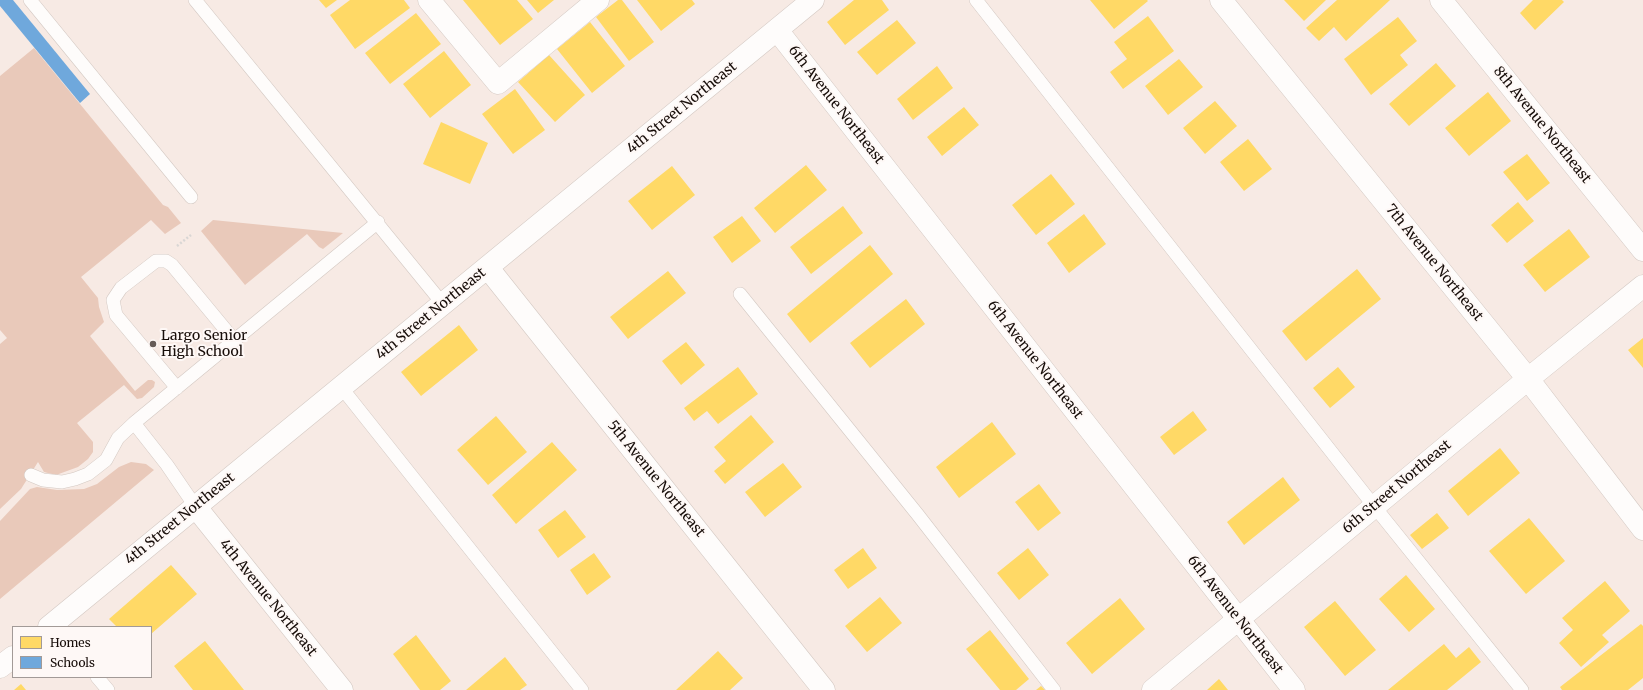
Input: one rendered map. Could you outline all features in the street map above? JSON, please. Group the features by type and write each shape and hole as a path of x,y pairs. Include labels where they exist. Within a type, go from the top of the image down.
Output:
{"street":[{"path":"429,0 498,83 598,0"},
{"name":"4th Street Northeast","path":"53,626 195,506 488,268 813,0"},
{"name":"7th Avenue Northeast","path":"1221,0 1528,379 1643,529"},
{"name":"8th Avenue Northeast","path":"1441,0 1643,250"},
{"name":"6th Avenue Northeast","path":"777,30 1294,690"},
{"name":"5th Avenue Northeast","path":"488,268 824,690"},
{"name":"6th Street Northeast","path":"1153,690 1528,379 1643,286"},
{"name":"4th Avenue Northeast","path":"195,506 342,690"},
{"path":"0,667 12,658"}],"lane":[{"path":"30,0 191,197"},
{"path":"195,0 378,222 443,304"},
{"path":"976,0 1374,506 1522,690"},
{"path":"31,475 43,480 62,482 88,474 106,460 117,440 134,423 378,222"},
{"path":"177,388 116,315 113,300 121,288 156,261 166,261 172,265 234,340"},
{"path":"740,294 918,515 1054,690"},
{"path":"341,388 582,690"},
{"path":"134,423 168,465 195,506"},
{"path":"98,678 108,690"}],"path":[{"path":"176,248 191,235"}],"shaded area":[{"path":"34,48 163,205 168,207 181,223 165,234 151,220 81,277 98,298 99,307 104,322 90,336 135,391 148,380 155,382 154,387 142,398 137,399 124,385 77,423 93,442 93,452 88,459 78,467 56,475 44,472 38,462 21,489 0,509 0,344 7,338 0,330 0,76"},
{"path":"213,220 343,233 323,249 319,247 307,234 245,285 201,231"},
{"path":"131,462 146,464 154,470 0,599 0,521 30,489 37,487 57,490 84,489 97,484 119,467"}],"building: Homes":[{"path":"319,0 337,0 326,8"},
{"path":"350,0 404,0 410,8 355,49 330,15"},
{"path":"463,0 517,0 533,19 500,45"},
{"path":"527,0 554,0 538,13"},
{"path":"618,0 622,0 654,42 629,61 596,17"},
{"path":"637,0 692,0 695,4 661,31"},
{"path":"854,0 882,0 889,10 845,45 827,22"},
{"path":"1090,0 1147,0 1148,1 1114,29"},
{"path":"1284,0 1326,0 1304,21"},
{"path":"1337,0 1390,0 1346,41 1334,27 1319,41 1306,28"},
{"path":"1533,0 1562,0 1564,2 1535,30 1520,13"},
{"path":"416,13 441,44 390,84 365,53"},
{"path":"1148,16 1174,51 1123,89 1110,72 1127,59 1114,42"},
{"path":"1398,17 1417,41 1400,55 1408,65 1371,95 1344,59"},
{"path":"897,20 916,43 877,75 857,52"},
{"path":"590,22 625,66 592,93 557,49"},
{"path":"444,51 471,85 430,118 403,84"},
{"path":"549,55 585,95 555,122 518,82"},
{"path":"1179,59 1203,87 1168,115 1145,86"},
{"path":"1436,63 1456,86 1409,126 1389,104"},
{"path":"937,66 953,88 913,120 897,99"},
{"path":"515,89 545,130 513,154 482,114"},
{"path":"1488,92 1511,121 1469,156 1445,128"},
{"path":"1215,101 1237,126 1205,154 1183,128"},
{"path":"964,107 979,125 942,156 927,137"},
{"path":"441,122 488,143 470,184 423,164"},
{"path":"1248,139 1272,169 1244,191 1220,162"},
{"path":"1527,154 1550,183 1527,201 1503,172"},
{"path":"806,165 827,190 775,233 754,208"},
{"path":"672,166 695,195 652,230 628,201"},
{"path":"1051,174 1075,204 1036,235 1012,205"},
{"path":"1518,202 1534,221 1507,243 1491,225"},
{"path":"843,206 863,233 811,274 790,247"},
{"path":"1084,214 1106,244 1069,273 1047,243"},
{"path":"742,216 761,241 732,263 713,237"},
{"path":"1569,229 1590,257 1545,292 1523,265"},
{"path":"870,245 893,274 810,343 787,314"},
{"path":"1357,269 1381,299 1306,361 1282,331"},
{"path":"668,271 686,293 628,339 610,317"},
{"path":"906,299 925,324 870,368 850,343"},
{"path":"459,325 478,350 421,396 401,372"},
{"path":"1643,338 1643,368 1628,350"},
{"path":"686,342 705,365 681,385 662,361"},
{"path":"738,367 758,394 718,424 707,411 694,421 684,408"},
{"path":"1338,367 1355,387 1330,408 1313,388"},
{"path":"1193,411 1207,430 1174,455 1160,437"},
{"path":"751,415 774,442 725,484 714,471 726,461 714,447"},
{"path":"496,416 527,452 488,485 457,450"},
{"path":"992,422 1016,454 959,498 936,467"},
{"path":"552,442 577,470 516,524 492,495"},
{"path":"1500,448 1520,473 1468,516 1448,491"},
{"path":"783,463 802,487 765,517 745,492"},
{"path":"1283,477 1300,500 1244,545 1227,522"},
{"path":"1039,484 1061,513 1038,531 1015,502"},
{"path":"565,510 586,537 558,558 538,530"},
{"path":"1437,513 1449,528 1422,549 1410,535"},
{"path":"1529,518 1565,561 1526,594 1489,551"},
{"path":"863,548 877,568 848,589 834,570"},
{"path":"1028,548 1049,575 1019,600 997,573"},
{"path":"594,553 611,577 587,595 570,570"},
{"path":"171,565 197,594 152,633 152,626 116,626 109,619"},
{"path":"1406,575 1435,609 1409,632 1379,599"},
{"path":"1605,581 1630,611 1602,635 1609,642 1581,667 1559,643 1573,630 1562,618"},
{"path":"880,597 902,623 867,652 845,626"},
{"path":"1120,598 1145,629 1092,674 1066,643"},
{"path":"1335,601 1376,650 1345,676 1304,627"},
{"path":"1641,624 1643,626 1643,678 1628,690 1562,690 1560,687"},
{"path":"990,630 1029,679 1016,690 1000,690 966,649"},
{"path":"416,635 451,681 440,690 420,690 393,654"},
{"path":"205,641 244,690 193,690 174,666"},
{"path":"1444,644 1456,658 1469,647 1481,662 1447,690 1388,690"},
{"path":"718,651 743,678 730,690 676,690"},
{"path":"505,657 527,685 520,690 466,690"},
{"path":"1219,679 1228,690 1207,690"},
{"path":"21,684 26,690 14,690"},
{"path":"1041,686 1045,690 1036,690"}],"building: Schools":[{"path":"0,0 13,0 90,94 80,103 0,6"}],"place":[{"name":"Largo Senior High School","path":"153,344"}]}
